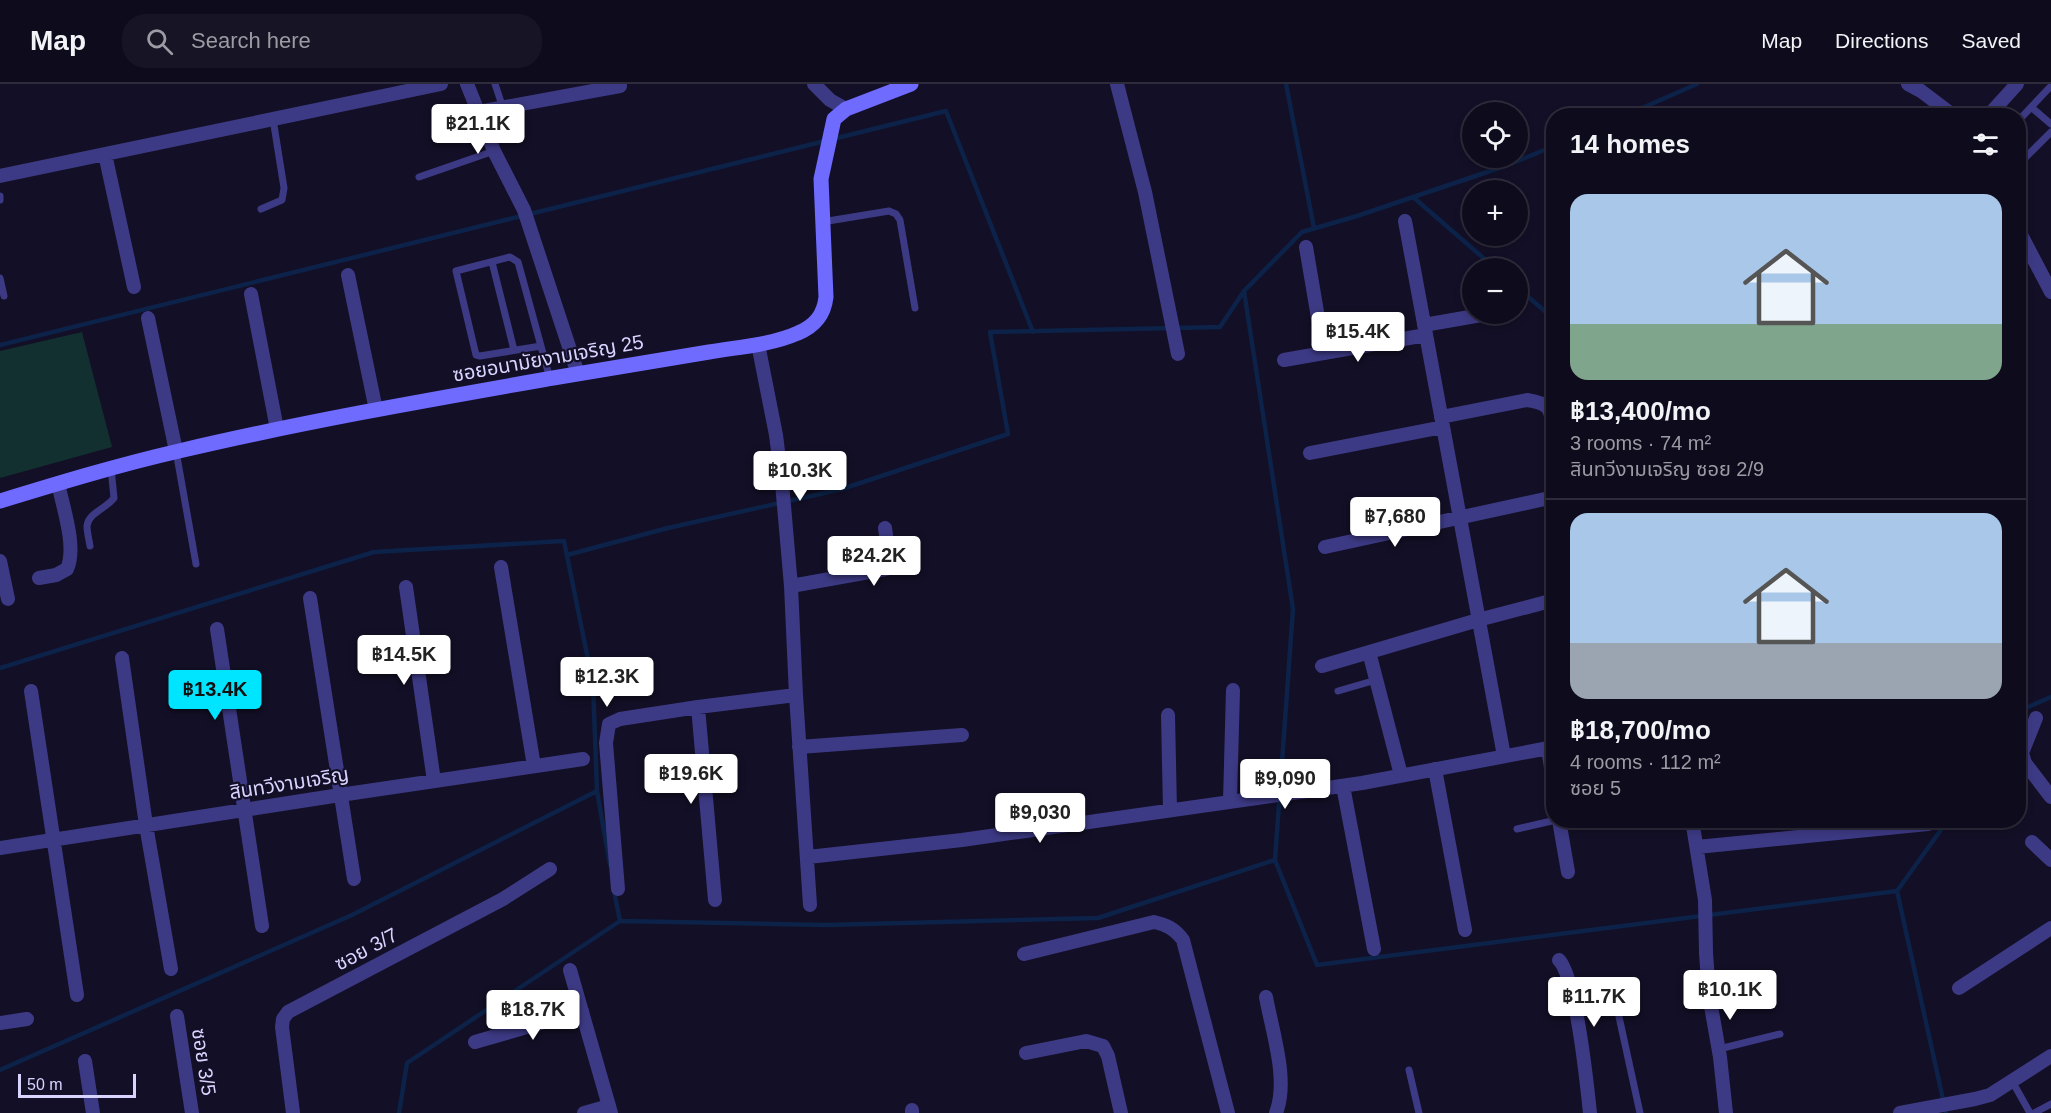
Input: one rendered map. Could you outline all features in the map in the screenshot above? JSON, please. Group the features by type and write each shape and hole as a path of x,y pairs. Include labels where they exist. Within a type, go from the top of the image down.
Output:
{"street":[{"path":"0,176 441,84"},
{"path":"467,84 494,152 524,210 578,374"},
{"path":"814,84 830,100 846,109 911,84"},
{"path":"1117,84 1145,192 1178,354"},
{"path":"1908,84 1942,108"},
{"path":"1995,108 2017,84"},
{"path":"478,112 620,86"},
{"name":"ซอยอนามัยงามเจริญ 25","path":"0,501 176,451 277,429 758,344 808,329 820,318 825,307 821,179 830,130 834,119 846,109"},
{"path":"105,154 134,287"},
{"path":"1405,222 1504,756"},
{"path":"2026,244 2051,292"},
{"path":"1306,247 1324,353"},
{"path":"348,274 376,410"},
{"path":"251,294 277,429"},
{"path":"148,318 176,451"},
{"path":"1284,360 1324,353 1462,320"},
{"path":"758,344 776,435 786,523 810,905"},
{"path":"1310,453 1527,400 1546,404"},
{"path":"39,578 56,575 67,569 70,562 71,545 57,483"},
{"path":"1325,547 1546,499"},
{"path":"791,586 886,568 890,563 885,528"},
{"path":"0,561 8,599"},
{"path":"501,567 534,766"},
{"path":"406,587 434,781"},
{"path":"310,598 354,879"},
{"path":"1322,666 1546,602"},
{"path":"217,629 262,926"},
{"path":"1369,652 1401,776"},
{"path":"122,658 171,969"},
{"path":"1230,801 1233,690"},
{"path":"31,691 77,995"},
{"path":"618,889 606,743 609,724 620,719 698,706 796,695"},
{"path":"698,706 714,900"},
{"path":"1168,715 1170,810"},
{"path":"2026,743 2036,718"},
{"path":"799,747 962,735"},
{"path":"808,857 962,840 1343,786 1546,748"},
{"name":"สินทวีงามเจริญ","path":"0,848 583,759"},
{"path":"2026,764 2051,796"},
{"path":"1436,769 1465,930"},
{"path":"1343,786 1374,950"},
{"path":"1559,828 1568,872"},
{"path":"1693,828 1705,900 1709,995 1719,1049 1726,1113"},
{"path":"1697,847 1888,828"},
{"path":"2032,842 2051,860"},
{"name":"ซอย 3/7","path":"293,1113 282,1027 283,1019 288,1012 503,899 550,869"},
{"path":"1024,954 1154,922 1167,925 1176,931 1183,940 1228,1113"},
{"path":"1959,988 2051,928"},
{"path":"1559,960 1567,973 1585,1066 1590,1113"},
{"path":"570,970 610,1109 584,1113"},
{"path":"1266,997 1281,1079 1279,1106 1276,1113"},
{"path":"475,1042 582,1011"},
{"name":"ซอย 3/5","path":"177,1016 192,1113"},
{"path":"0,1023 27,1019"},
{"path":"1026,1053 1086,1041 1103,1046 1108,1056 1121,1113"},
{"path":"1900,1113 1990,1095 2051,1056"},
{"path":"85,1061 93,1113"}],"lane":[{"path":"495,84 503,108"},
{"path":"2026,112 2051,86"},
{"path":"2031,107 2051,124"},
{"path":"261,209 282,200 284,188 273,119"},
{"path":"2026,157 2051,132"},
{"path":"418,177 494,152"},
{"path":"822,222 889,211 896,214 900,220 915,308"},
{"path":"541,346 476,356 456,271 510,257 518,262 541,346 550,379"},
{"path":"492,262 514,350"},
{"path":"0,278 4,296"},
{"path":"176,451 195,564"},
{"path":"90,546 87,524 89,519 110,504 114,498 111,468"},
{"path":"1338,691 1376,680"},
{"path":"1517,829 1546,822"},
{"path":"1616,1003 1640,1113"},
{"path":"1719,1049 1780,1034"},
{"path":"1409,1070 1419,1113"},
{"path":"2012,1081 2032,1113 2051,1104"}],"green space":[{"path":"82,332 112,447 0,478 0,351"}],"waterway":[{"path":"1286,84 1314,228"},
{"path":"1642,108 1697,84"},
{"path":"833,139 946,111 1033,332"},
{"path":"0,345 825,141"},
{"path":"1244,291 1302,232 1508,165 1546,149"},
{"path":"1413,197 1483,258"},
{"path":"567,555 668,528 842,489 1008,434 990,332 1220,327 1244,291 1293,609 1275,860 1317,965 1897,891 1942,828"},
{"path":"1528,297 1546,312"},
{"path":"0,668 374,552 564,541 593,684 597,791 610,865"},
{"path":"2026,708 2051,697"},
{"path":"0,1070 352,915 597,791"},
{"path":"399,1113 407,1063 620,921 826,925 1098,918 1275,860"},
{"path":"614,891 620,921"},
{"path":"1897,891 1946,1113"}]}
